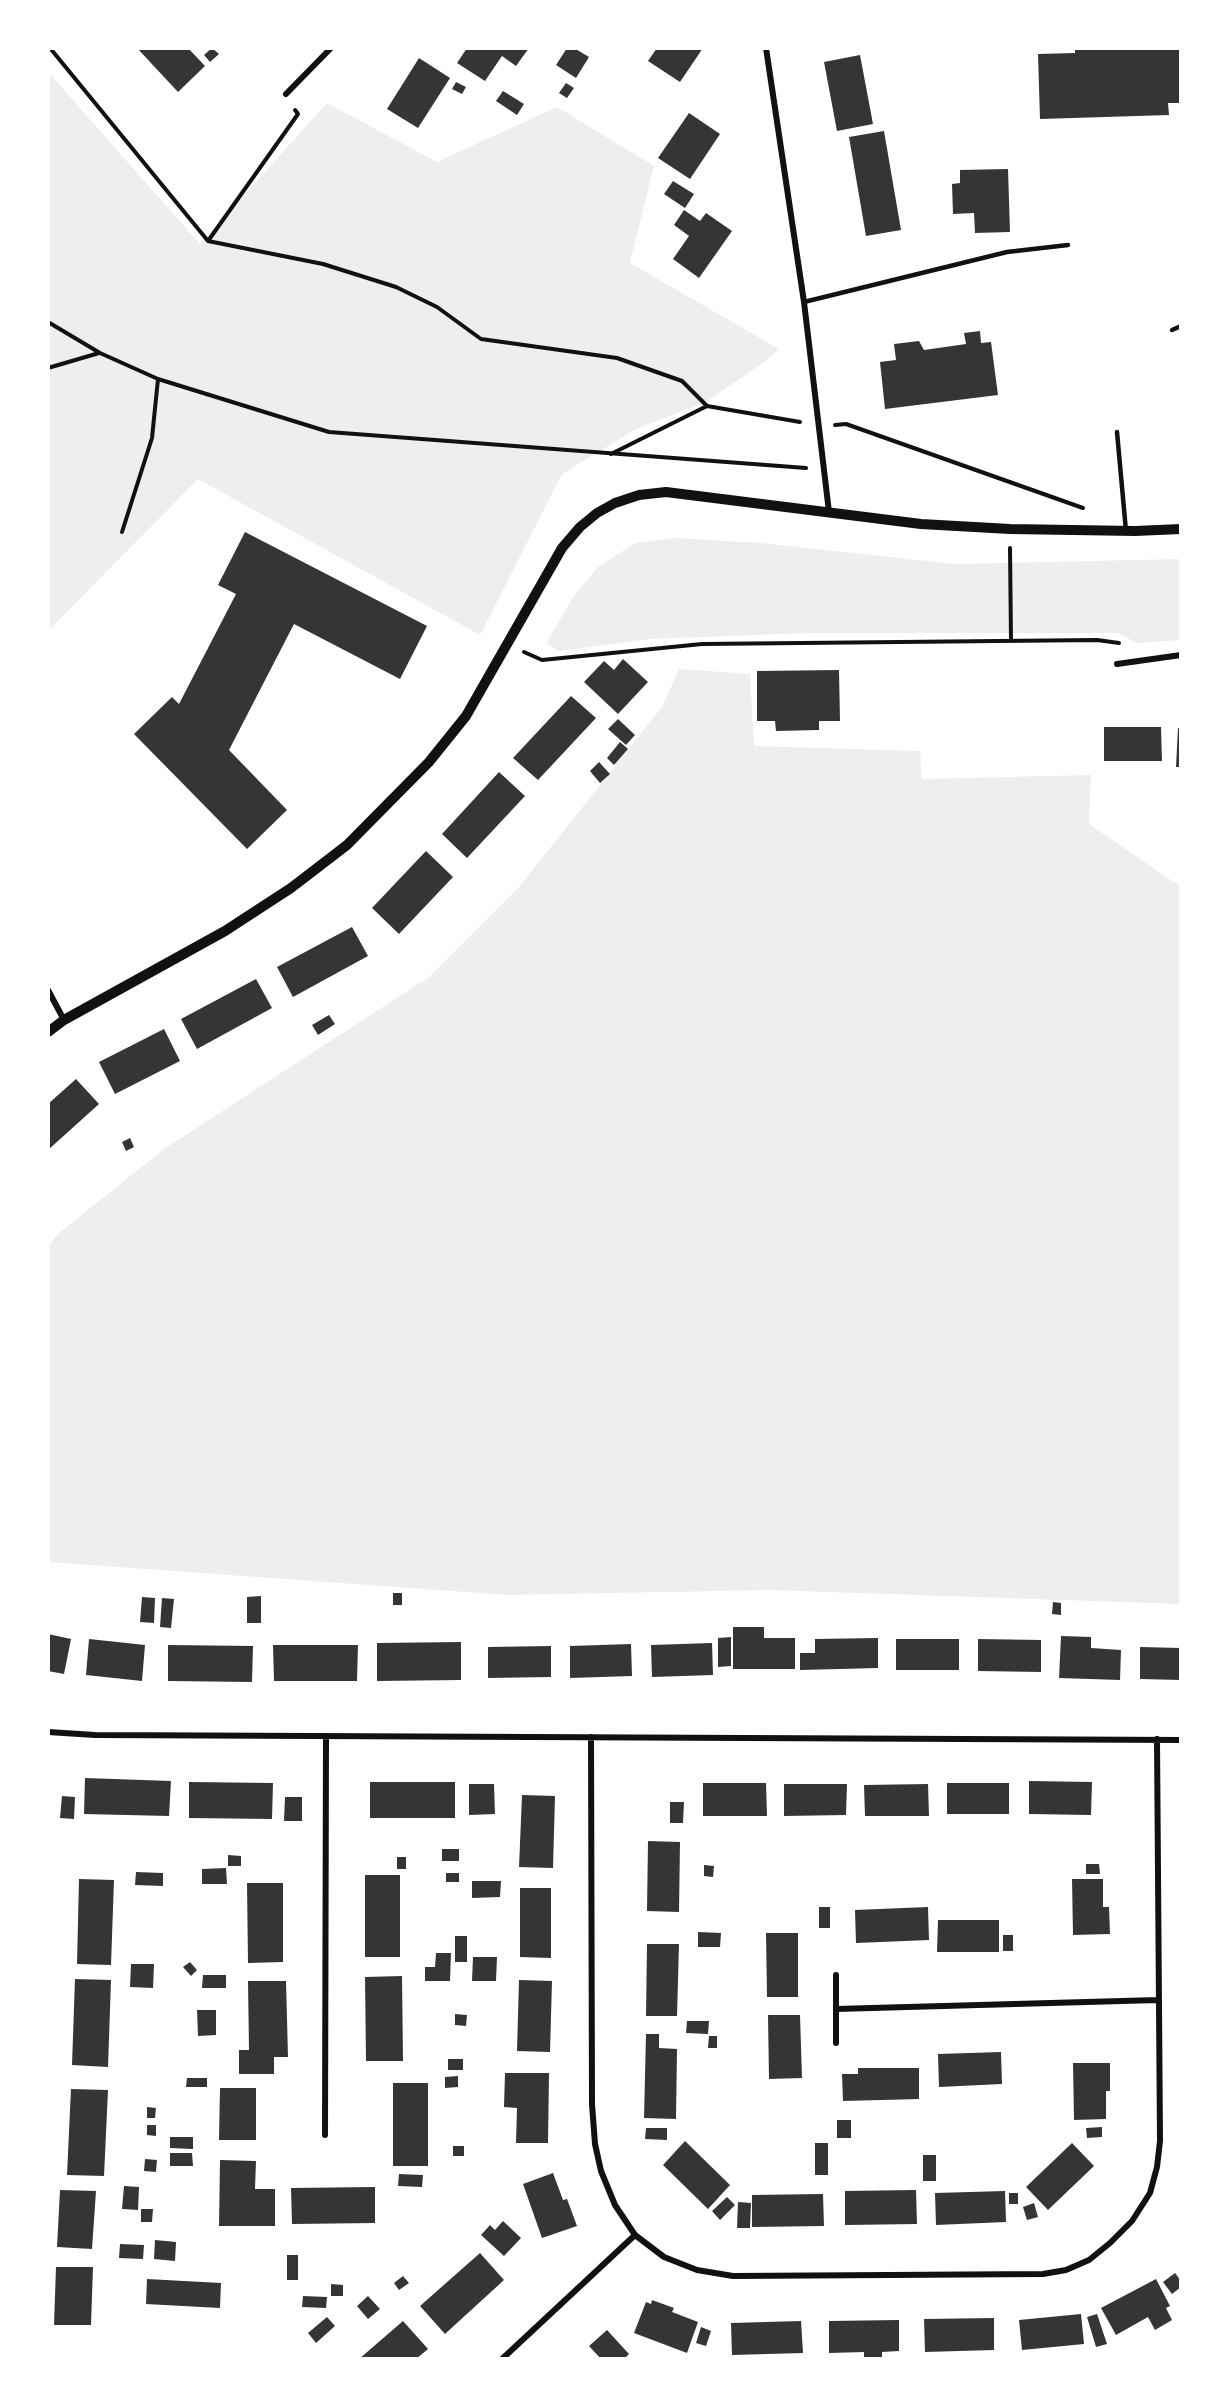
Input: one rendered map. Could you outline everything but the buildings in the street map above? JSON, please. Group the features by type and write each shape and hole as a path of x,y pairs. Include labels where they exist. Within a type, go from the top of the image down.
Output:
{"street":[{"path":"286,94 331,48"},
{"path":"766,48 804,302 829,512"},
{"path":"48,1032 64,1020 225,931 291,888 347,845 429,762 466,716 562,548 580,527 597,513 615,503 639,495 666,492 921,524 1010,529 1126,531 1181,529"},
{"path":"1117,663 1146,658 1181,656"},
{"path":"48,990 64,1020"},
{"path":"48,1732 95,1735 1181,1740"},
{"path":"325,2135 326,1736"},
{"path":"591,1737 592,2104 595,2144 601,2171 615,2205 635,2235 664,2256 686,2266 733,2276 1043,2274 1066,2270 1089,2260 1132,2221 1150,2193 1157,2167 1160,2140 1157,1739"},
{"path":"836,1975 836,2043"},
{"path":"836,2009 1158,2000"},
{"path":"502,2359 635,2235"}],"lane":[{"path":"804,302 1007,252 1068,245"},
{"path":"1173,330 1181,326"},
{"path":"1117,432 1126,531"}],"path":[{"path":"50,48 208,242 323,264 396,287 437,307 480,339 617,358 682,381 707,406 819,425 846,424 1084,508 1089,530"},
{"path":"208,242 298,114 286,94"},
{"path":"48,322 100,353 158,379 329,432 824,470"},
{"path":"48,368 100,353"},
{"path":"122,532 152,438 158,379"},
{"path":"610,454 707,406"},
{"path":"1010,529 1011,640"},
{"path":"508,645 542,660 702,644 1097,639 1121,644 1146,658"}],"shaded area":[{"path":"48,72 200,244 327,103 437,162 557,107 654,166 630,263 779,349 766,361 704,403 638,428 562,474 480,635 198,479 48,631"},
{"path":"675,538 761,543 955,564 1181,559 1181,640 1137,643 1118,633 810,633 651,639 559,651 546,644 573,597 598,567 635,543"},
{"path":"679,669 750,674 754,746 920,751 922,779 1091,775 1089,824 1181,887 1181,1604 769,1590 508,1595 48,1562 48,1246 58,1234 164,1149 429,977 519,887 662,707"}]}
